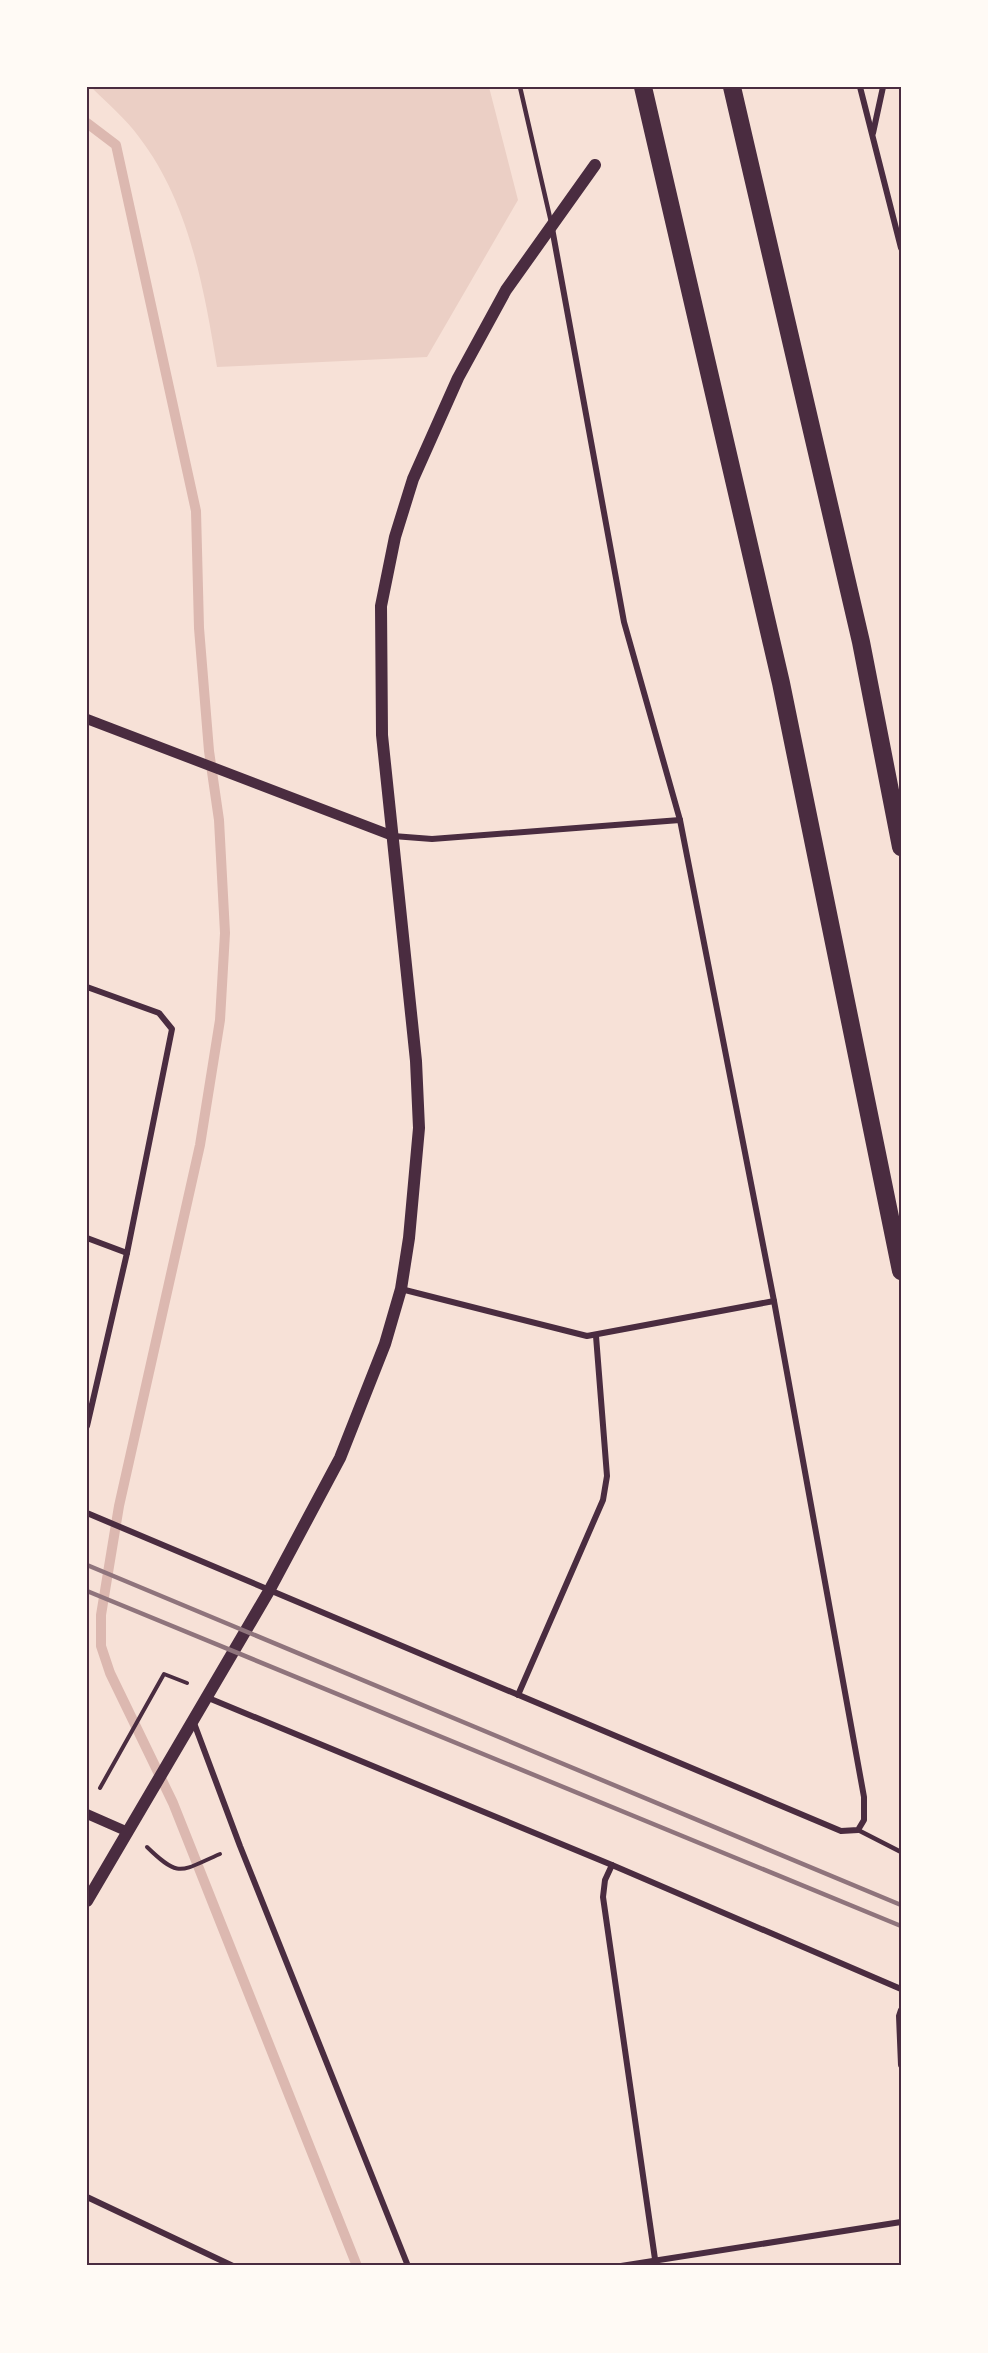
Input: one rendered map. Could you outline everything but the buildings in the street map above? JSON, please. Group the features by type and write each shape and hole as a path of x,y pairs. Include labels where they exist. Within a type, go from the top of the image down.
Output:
{"highway":[{"path":"643,87 781,683 901,1271"},
{"path":"732,87 861,642 901,847"}],"main road":[{"path":"87,1901 269,1591 340,1458 367,1394 401,1289 416,1180 419,1128 416,1061 382,735 379,664 381,606 394,537 413,479 458,378 506,290 595,165"}],"street":[{"path":"860,87 901,248"},
{"path":"872,136 883,87"},
{"path":"90,1514 841,1831 858,1830 864,1820 864,1797 774,1301 680,820 624,622 552,225"},
{"path":"87,719 393,836 432,839 680,820"},
{"path":"87,987 159,1013 172,1029 127,1253 87,1426"},
{"path":"87,1238 127,1253"},
{"path":"401,1289 586,1336 596,1336 774,1301"},
{"path":"518,1695 603,1500 607,1476 596,1336"},
{"path":"206,1697 612,1865 901,1989"},
{"path":"192,1719 240,1846 408,2266"},
{"path":"87,1814 128,1832"},
{"path":"612,1865 605,1880 603,1897 656,2263"},
{"path":"901,2010 899,2016 901,2065"},
{"path":"87,2197 233,2266"},
{"path":"621,2266 656,2263 901,2222"}],"lane":[{"path":"520,87 552,225"},
{"path":"858,1830 901,1852"}],"path":[{"path":"100,1788 164,1674 188,1683"},
{"path":"147,1847 168,1867 181,1870 220,1854"}],"shaded area":[{"path":"91,87 489,87 518,200 427,357 217,367 200,277 192,247 170,189 156,162 134,130"}],"waterway":[{"path":"87,123 116,145 196,511 199,628 209,751 219,820 225,933 220,1020 200,1145 119,1506 101,1615 101,1646 110,1673 173,1803 357,2266"}],"railway":[{"path":"87,1565 901,1905"},
{"path":"87,1591 901,1926"}]}
